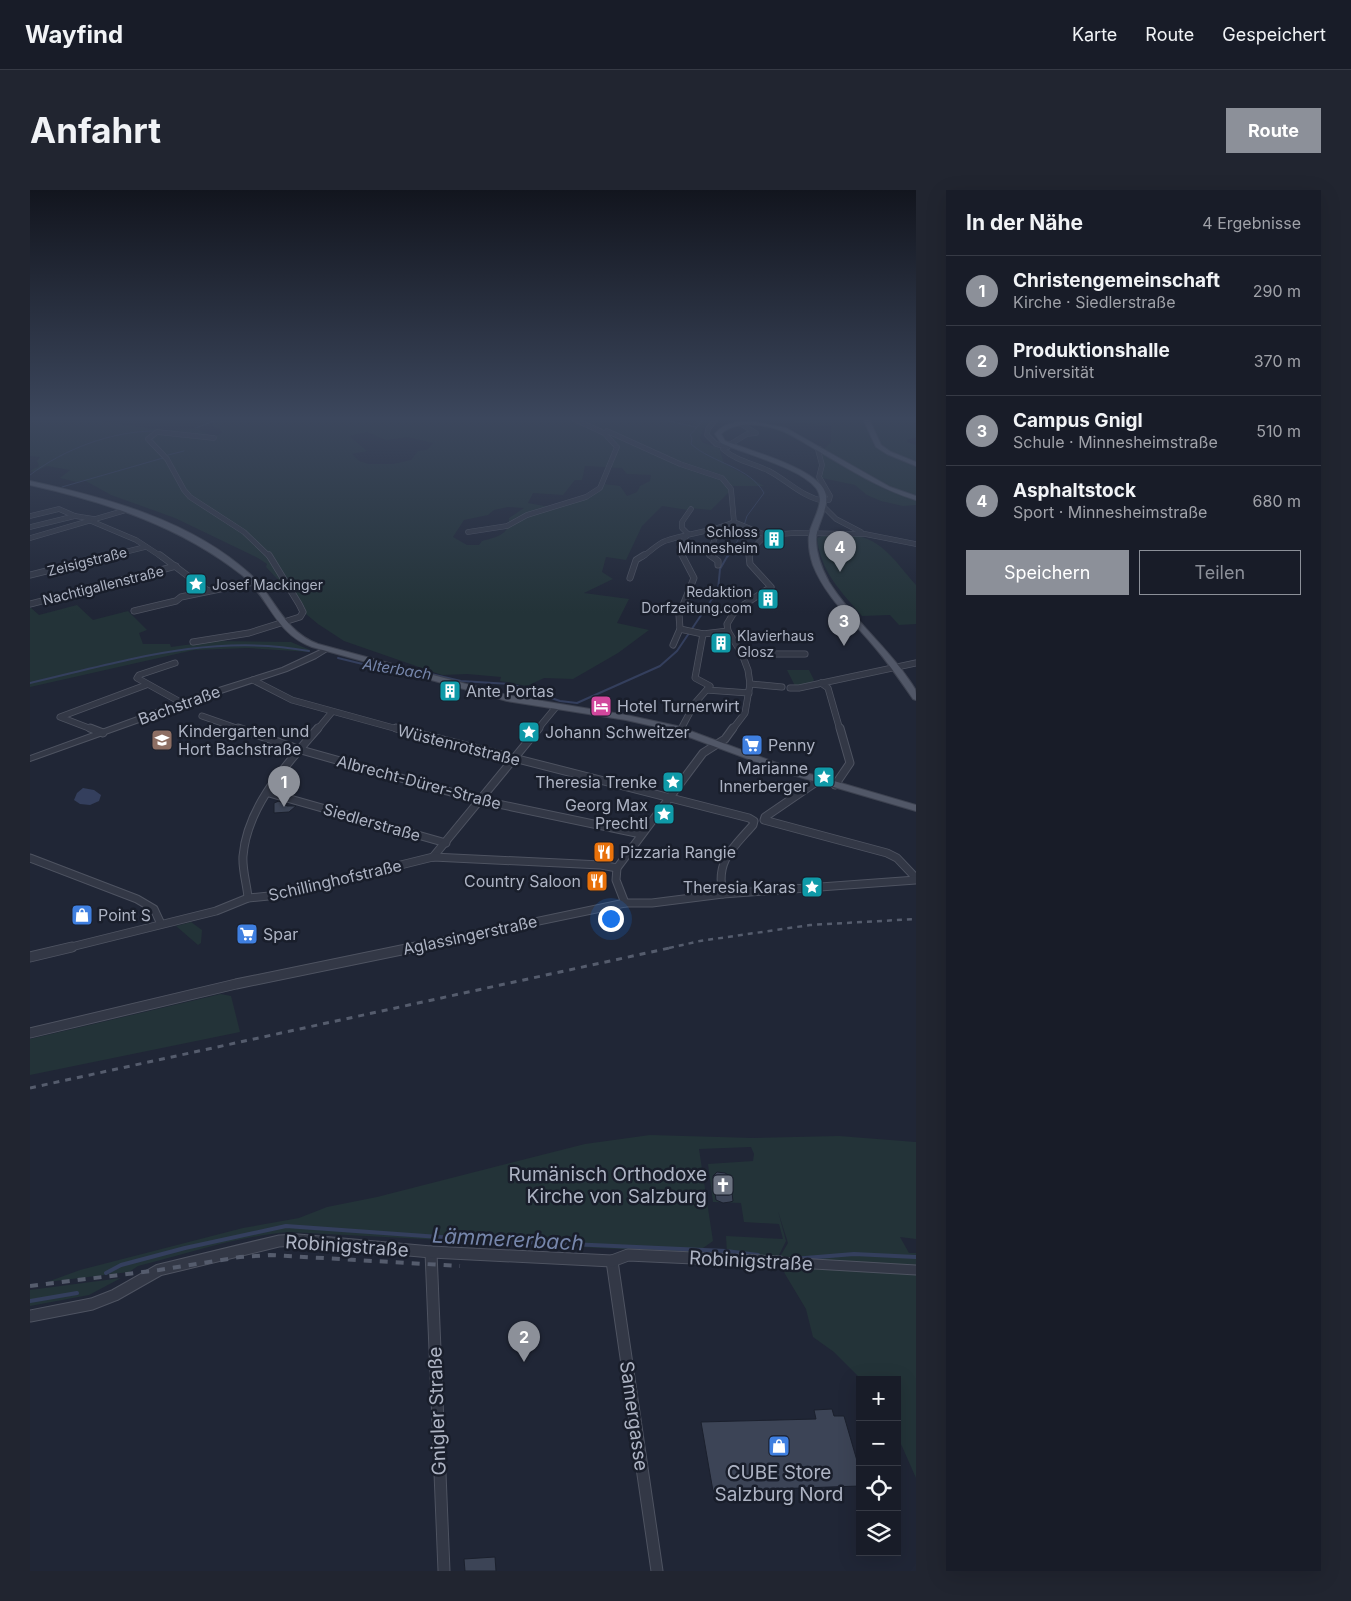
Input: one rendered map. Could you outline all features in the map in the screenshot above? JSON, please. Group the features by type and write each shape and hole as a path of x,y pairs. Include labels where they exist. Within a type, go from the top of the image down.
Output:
{"main road":[{"path":"815,483 823,493 823,502 813,533 813,552 824,579 895,667 916,697"},
{"path":"880,483 895,492 916,498"},
{"path":"31,484 80,495 126,510 159,522 190,538 223,558 254,582 283,624 299,638 327,650 478,690 556,707 681,729 759,760 835,785 916,808"}],"street":[{"path":"181,483 190,497 253,538 289,584 303,612 300,617 283,624 249,633 193,642"},
{"path":"468,532 511,525 527,515 576,502 600,488 602,483"},
{"path":"727,483 730,486 734,522"},
{"path":"788,483 823,502 829,500 830,496 823,483"},
{"path":"823,502 836,519 865,534"},
{"path":"30,516 59,509 93,520 153,550 208,591"},
{"path":"688,534 682,528 682,522 691,509"},
{"path":"30,538 126,510"},
{"path":"30,526 76,516"},
{"path":"630,578 636,560 652,551 662,542 688,534 718,530 734,522 766,534 865,534 916,544"},
{"path":"718,530 709,555 718,561 718,565"},
{"path":"673,645 683,630 679,615 694,578 693,572 680,552 679,547 688,534"},
{"path":"624,902 616,880 617,868 703,753 719,743 738,724 745,713 750,684 742,654 728,631 727,624 733,614 771,587 768,580 749,565 747,558 748,553 766,534"},
{"name":"Zeisigstraße","path":"30,576 145,547"},
{"name":"Nachtigallenstraße","path":"30,604 176,566"},
{"path":"134,611 208,591 254,582"},
{"path":"683,630 703,634 728,631"},
{"path":"681,729 695,703 710,686 696,678 699,669 699,642 703,634"},
{"name":"Bachstraße","path":"30,759 182,703 253,680 327,650"},
{"path":"742,654 805,654"},
{"path":"175,663 139,675 137,678 146,685 182,703"},
{"path":"790,688 799,688 916,663"},
{"name":"Wüstenrotstraße","path":"253,680 292,700 332,712 749,818 754,821 753,825 726,856 720,867 719,878 723,894"},
{"path":"821,683 828,688 850,763 835,785"},
{"path":"750,684 782,687"},
{"path":"103,733 60,718 146,685"},
{"path":"707,690 749,693"},
{"path":"433,857 556,707"},
{"path":"248,898 243,855 248,832 269,792 332,712"},
{"name":"Albrecht-Dürer-Straße","path":"202,716 301,750 479,800 641,834"},
{"path":"819,780 765,817 764,820 887,853 897,858 916,879"},
{"name":"Siedlerstraße","path":"269,792 446,843"},
{"name":"Schillinghofstraße","path":"30,957 216,911 248,898 279,895 433,857 601,865 617,868"},
{"path":"30,858 137,899 154,908 161,924"},
{"name":"Aglassingerstraße","path":"30,1033 236,984 624,902 652,903 723,894 916,879"},
{"name":"Robinigstraße","path":"30,1316 92,1304 115,1295 159,1270 268,1242 298,1240 431,1252 612,1261 628,1255 916,1270"},
{"name":"Gnigler Straße","path":"431,1252 444,1571"},
{"name":"Samergasse","path":"612,1261 657,1571"}],"shaded area":[{"path":"90,483 572,483 563,495 533,493 528,503 555,508 576,502 602,488 604,484 620,486 627,496 637,492 640,486 645,483 760,483 764,486 728,486 729,492 711,510 690,508 688,510 662,506 642,526 626,560 606,557 602,572 613,579 584,593 629,599 617,623 649,630 618,653 573,679 544,678 527,686 500,681 501,677 467,674 442,675 344,641 318,624 300,609 291,591 266,567 267,564 258,558 175,518 111,495","holes":["508,507 524,508 509,518 509,524 505,532 482,541 479,545 467,545 453,537 464,520 488,515 494,510"]},
{"path":"848,483 876,483 887,490 916,500 916,505 903,506 881,501 867,495 855,485"},
{"path":"883,483 916,483 916,497"},
{"path":"853,535 864,537 881,547 896,561 916,585 916,624 899,625 890,615 862,616 833,581 823,561 817,538 822,536"},
{"path":"77,605 93,620 128,611 147,630 139,633 143,644 170,644 171,647 215,641 291,642 310,650 310,652 248,648 194,650 30,687 30,607 39,615"},
{"path":"787,670 809,670 814,680 795,686"},
{"path":"191,922 202,930 201,943 198,945 176,926"},
{"path":"221,994 231,996 240,1032 30,1075 30,1039"},
{"path":"650,1135 753,1138 839,1136 916,1142 916,1239 900,1237 909,1253 916,1253 916,1478 901,1444 901,1376 858,1376 834,1352 813,1337 806,1309 780,1262 781,1255 788,1243 778,1211 786,1241 777,1259 727,1254 726,1236 783,1239 779,1224 744,1222 741,1203 713,1202 708,1164 753,1161 754,1154 751,1147 699,1149 713,1241 696,1253 289,1232 251,1237 213,1246 138,1266 129,1272 47,1282 80,1270 243,1228 299,1218 327,1207 377,1197 585,1144"},
{"path":"121,1278 89,1295 30,1306 30,1290"}],"water":[{"path":"83,788 94,790 101,795 99,801 90,805 80,804 74,800 77,793"}],"building":[{"path":"279,801 287,806 296,806 289,812 274,813 274,803"},
{"name":"Rumänisch Orthodoxe Kirche von Salzburg","path":"717,1172 730,1176 733,1201 723,1203 716,1200 713,1176"},
{"name":"CUBE Store Salzburg Nord","path":"832,1409 834,1416 844,1416 856,1457 856,1486 713,1491 701,1422 816,1419 814,1410"},
{"path":"495,1557 496,1571 465,1571 464,1559"}],"waterway":[{"path":"62,487 74,483"},
{"name":"Alterbach","path":"728,557 741,535 747,516 764,493 757,483"},
{"name":"Alterbach","path":"405,668 461,681 511,684 560,701 577,703 660,666 677,651 718,590 720,569 728,555"},
{"name":"Alterbach","path":"30,683 134,658 203,647 237,645 273,646 309,651"},
{"name":"Alterbach","path":"338,658 375,667 387,667"},
{"name":"Lämmererbach","path":"106,1273 121,1265 185,1248 286,1226 481,1240 726,1251 758,1255"},
{"name":"Lämmererbach","path":"793,1259 854,1254 916,1257"},
{"name":"Lämmererbach","path":"30,1301 77,1293"}],"railway":[{"path":"669,948 700,941 810,925 916,919"},
{"path":"30,1088 674,947"},
{"path":"30,1286 159,1270 240,1257 270,1255 460,1266"}],"place":[{"name":"Schloss Minnesheim","path":"774,539"},
{"name":"Asphaltstock","path":"840,572"},
{"name":"Josef Mackinger","path":"196,584"},
{"name":"Redaktion Dorfzeitung.com","path":"768,599"},
{"name":"Klavierhaus Glosz","path":"721,643"},
{"name":"Campus Gnigl","path":"844,646"},
{"name":"Ante Portas","path":"450,691"},
{"name":"Hotel Turnerwirt","path":"601,706"},
{"name":"Johann Schweitzer","path":"529,732"},
{"name":"Kindergarten und Hort Bachstraße","path":"162,740"},
{"name":"Penny","path":"752,745"},
{"name":"Marianne Innerberger","path":"824,777"},
{"name":"Theresia Trenke","path":"673,782"},
{"name":"Christengemeinschaft","path":"284,807"},
{"name":"Georg Max Prechtl","path":"664,814"},
{"name":"Pizzaria Rangie","path":"604,852"},
{"name":"Country Saloon","path":"597,881"},
{"name":"Theresia Karas","path":"812,887"},
{"name":"Point S","path":"82,915"},
{"name":"Spar","path":"247,934"},
{"name":"Rumänisch Orthodoxe Kirche von Salzburg","path":"723,1185"},
{"name":"Produktionshalle","path":"524,1362"},
{"name":"CUBE Store Salzburg Nord","path":"779,1446"}]}
